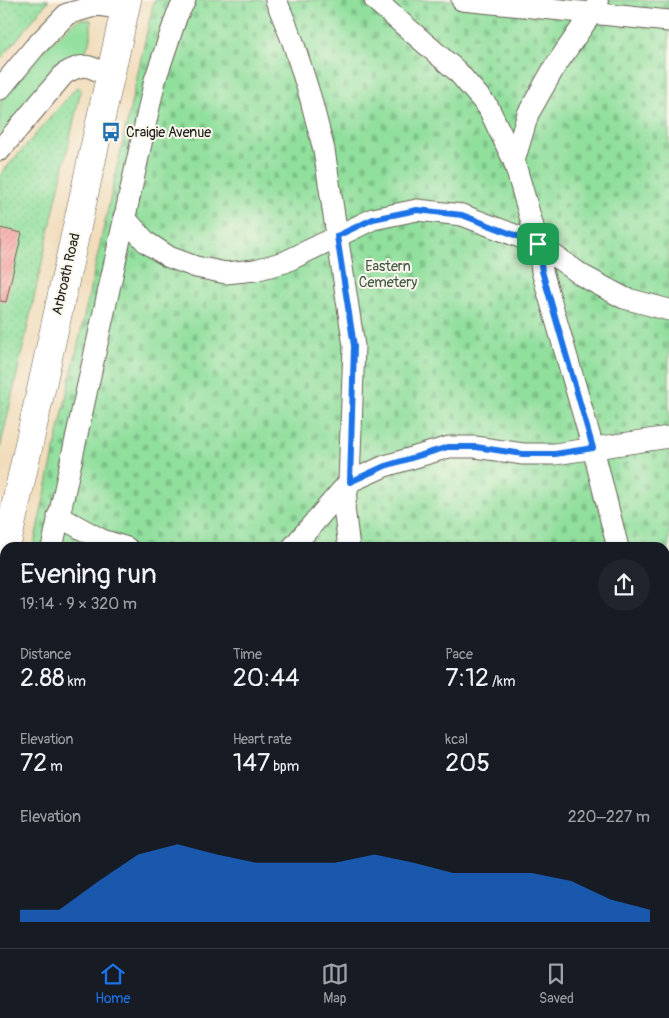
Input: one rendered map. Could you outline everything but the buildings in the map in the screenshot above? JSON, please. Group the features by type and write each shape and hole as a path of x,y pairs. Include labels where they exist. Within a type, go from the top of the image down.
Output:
{"main road":[{"name":"Arbroath Road","path":"7,542 126,4"}],"street":[{"path":"53,542 155,80 177,16 185,0"},
{"path":"276,0 310,96 324,150 354,346 350,482 344,507 348,542"},
{"path":"375,0 457,71 488,107 514,161 538,244 542,271 593,448 616,542"},
{"path":"462,0 596,6 669,21"},
{"path":"0,89 34,48 68,14 98,5 126,4"},
{"path":"514,161 528,114 554,68 596,6"},
{"path":"0,150 64,74 76,67 90,66 110,77"},
{"path":"124,217 146,242 169,257 196,267 226,273 255,270 285,262 373,219 417,210 462,215 538,244 583,276 624,298 669,310"},
{"path":"297,542 350,482 385,466 448,447 476,447 523,454 555,454 669,437"},
{"path":"58,516 108,542"}],"green space":[{"path":"0,0 49,0 0,60"},
{"name":"Eastern Cemetery","path":"154,0 669,0 669,542 34,542"},
{"path":"81,19 91,20 91,38 84,55 65,59 0,138 0,103 47,47 73,23"},
{"path":"77,87 81,89 0,449 0,175"}],"place":[{"name":"Craigie Avenue","path":"111,132"}],"route":[{"path":"417,210 462,215 538,244 542,271 593,448 555,454 523,454 476,447 448,447 385,466 350,482 354,346 337,236 373,219 417,210"}]}
